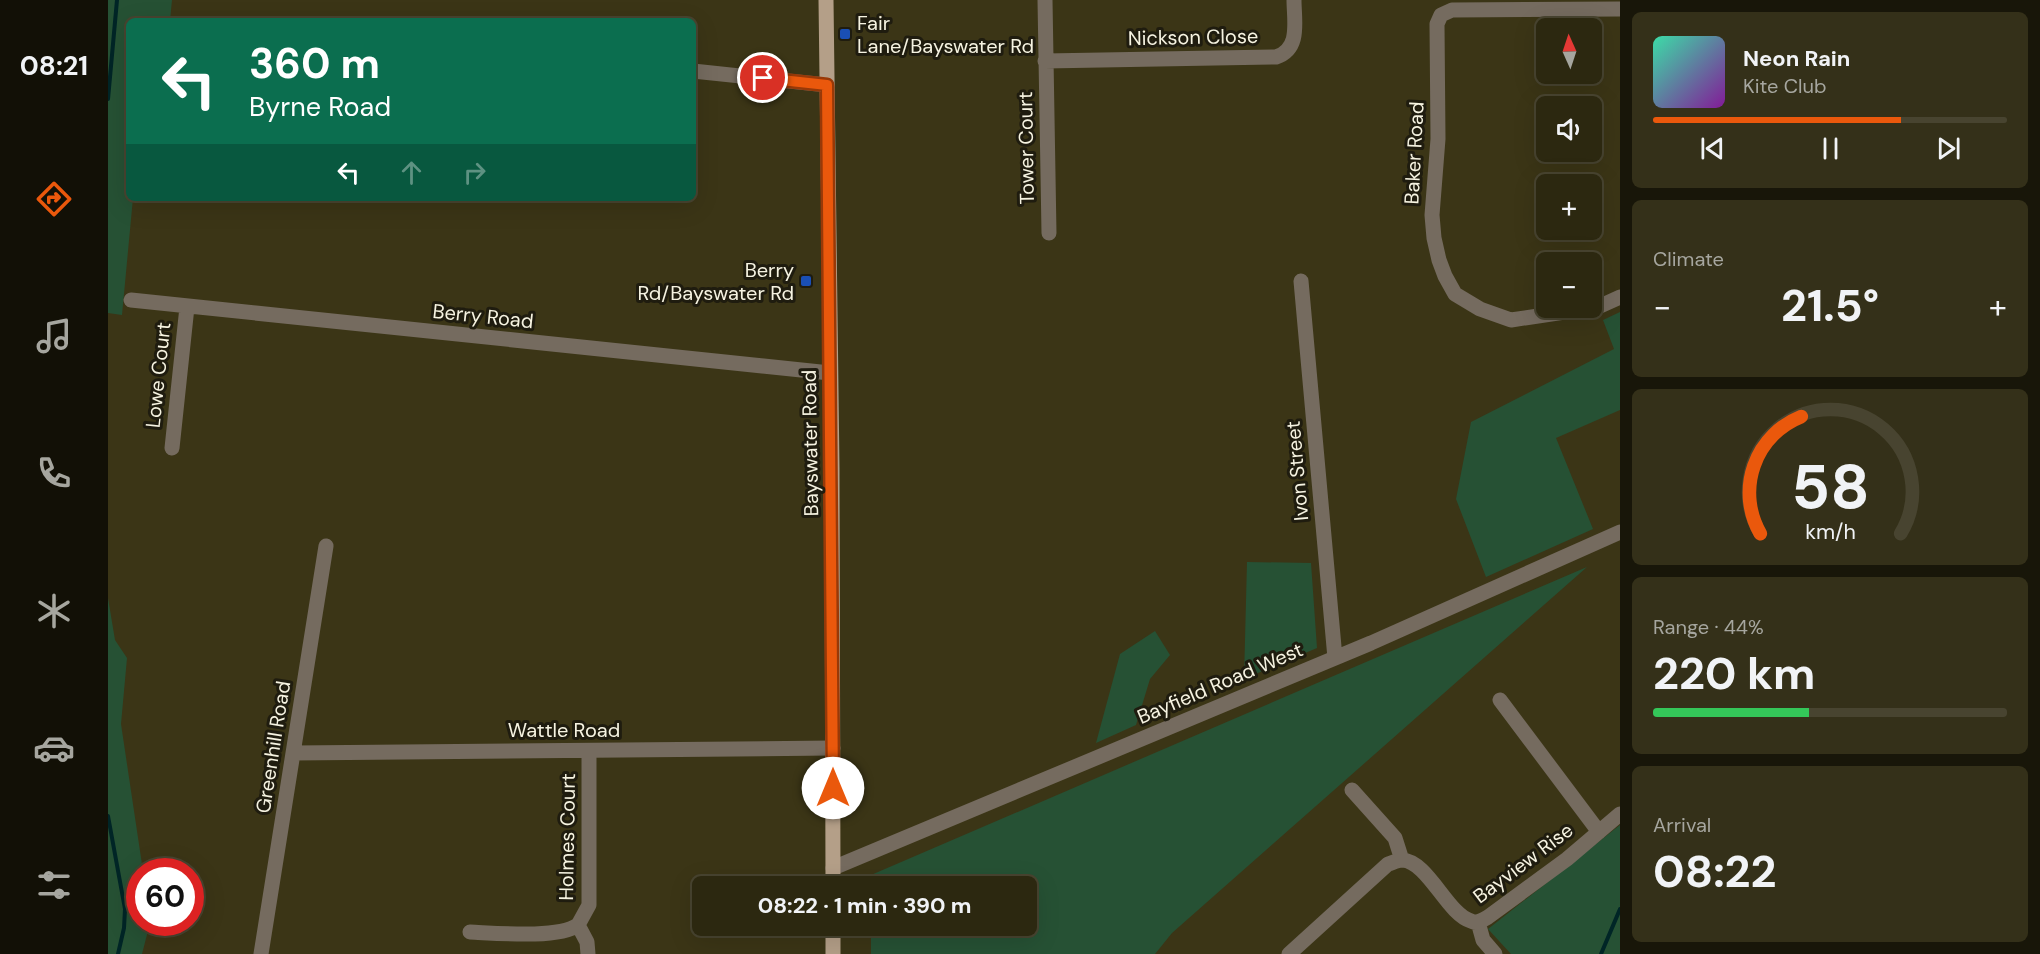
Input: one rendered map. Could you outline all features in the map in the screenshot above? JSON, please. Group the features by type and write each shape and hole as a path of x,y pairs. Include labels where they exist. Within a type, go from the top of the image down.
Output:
{"main road":[{"name":"Bayswater Road","path":"826,0 833,876"},
{"path":"833,936 833,954"}],"street":[{"name":"Tower Court","path":"1045,0 1049,233"},
{"name":"Nickson Close","path":"1045,61 1276,57 1285,54 1294,38 1294,0"},
{"name":"Baker Road","path":"1620,9 1452,10 1441,15 1437,24 1438,139 1432,215 1436,249 1444,276 1455,294 1480,309 1511,321 1598,308 1620,297"},
{"path":"696,71 827,85"},
{"name":"Ivon Street","path":"1301,281 1335,658"},
{"name":"Berry Road","path":"131,300 830,373"},
{"name":"Lowe Court","path":"172,448 187,306"},
{"name":"Bayfield Road West","path":"833,868 1371,643 1620,532"},
{"name":"Greenhill Road","path":"261,954 326,546"},
{"path":"1500,700 1599,832"},
{"name":"Wattle Road","path":"294,753 833,748"},
{"name":"Holmes Court","path":"588,954 587,942 578,925 589,905 589,751"},
{"path":"1289,954 1388,864 1402,860 1395,838 1352,790"},
{"name":"Bayview Rise","path":"1402,860 1419,867 1460,914 1471,921 1478,922 1549,872 1620,814"},
{"path":"1478,922 1483,940 1495,954"},
{"path":"470,932 507,934 565,932 578,925"}],"green space":[{"path":"108,0 172,0 170,18 126,18 126,201 133,201 122,315 108,313"},
{"path":"1620,312 1620,410 1556,438 1593,529 1486,577 1456,499 1471,422 1614,349 1603,320"},
{"path":"1247,562 1311,563 1317,648 1244,679"},
{"path":"1587,567 1172,933 1155,954 871,954 871,936 1037,936 1037,876 871,875"},
{"path":"108,598 115,640 127,658 121,724 141,858 126,858 126,936 147,936 142,954 108,954"},
{"path":"1155,631 1170,655 1150,679 1136,725 1096,743 1120,654"},
{"path":"1620,825 1620,954 1511,954 1488,929"}],"waterway":[{"path":"108,99 117,0"},
{"path":"108,816 125,909 124,928 118,954"},
{"path":"1601,954 1620,909"}],"place":[{"name":"Fair Lane/Bayswater Rd","path":"845,34"},
{"name":"Berry Rd/Bayswater Rd","path":"806,281"}],"route":[{"path":"763,78 827,85 833,788"}]}
